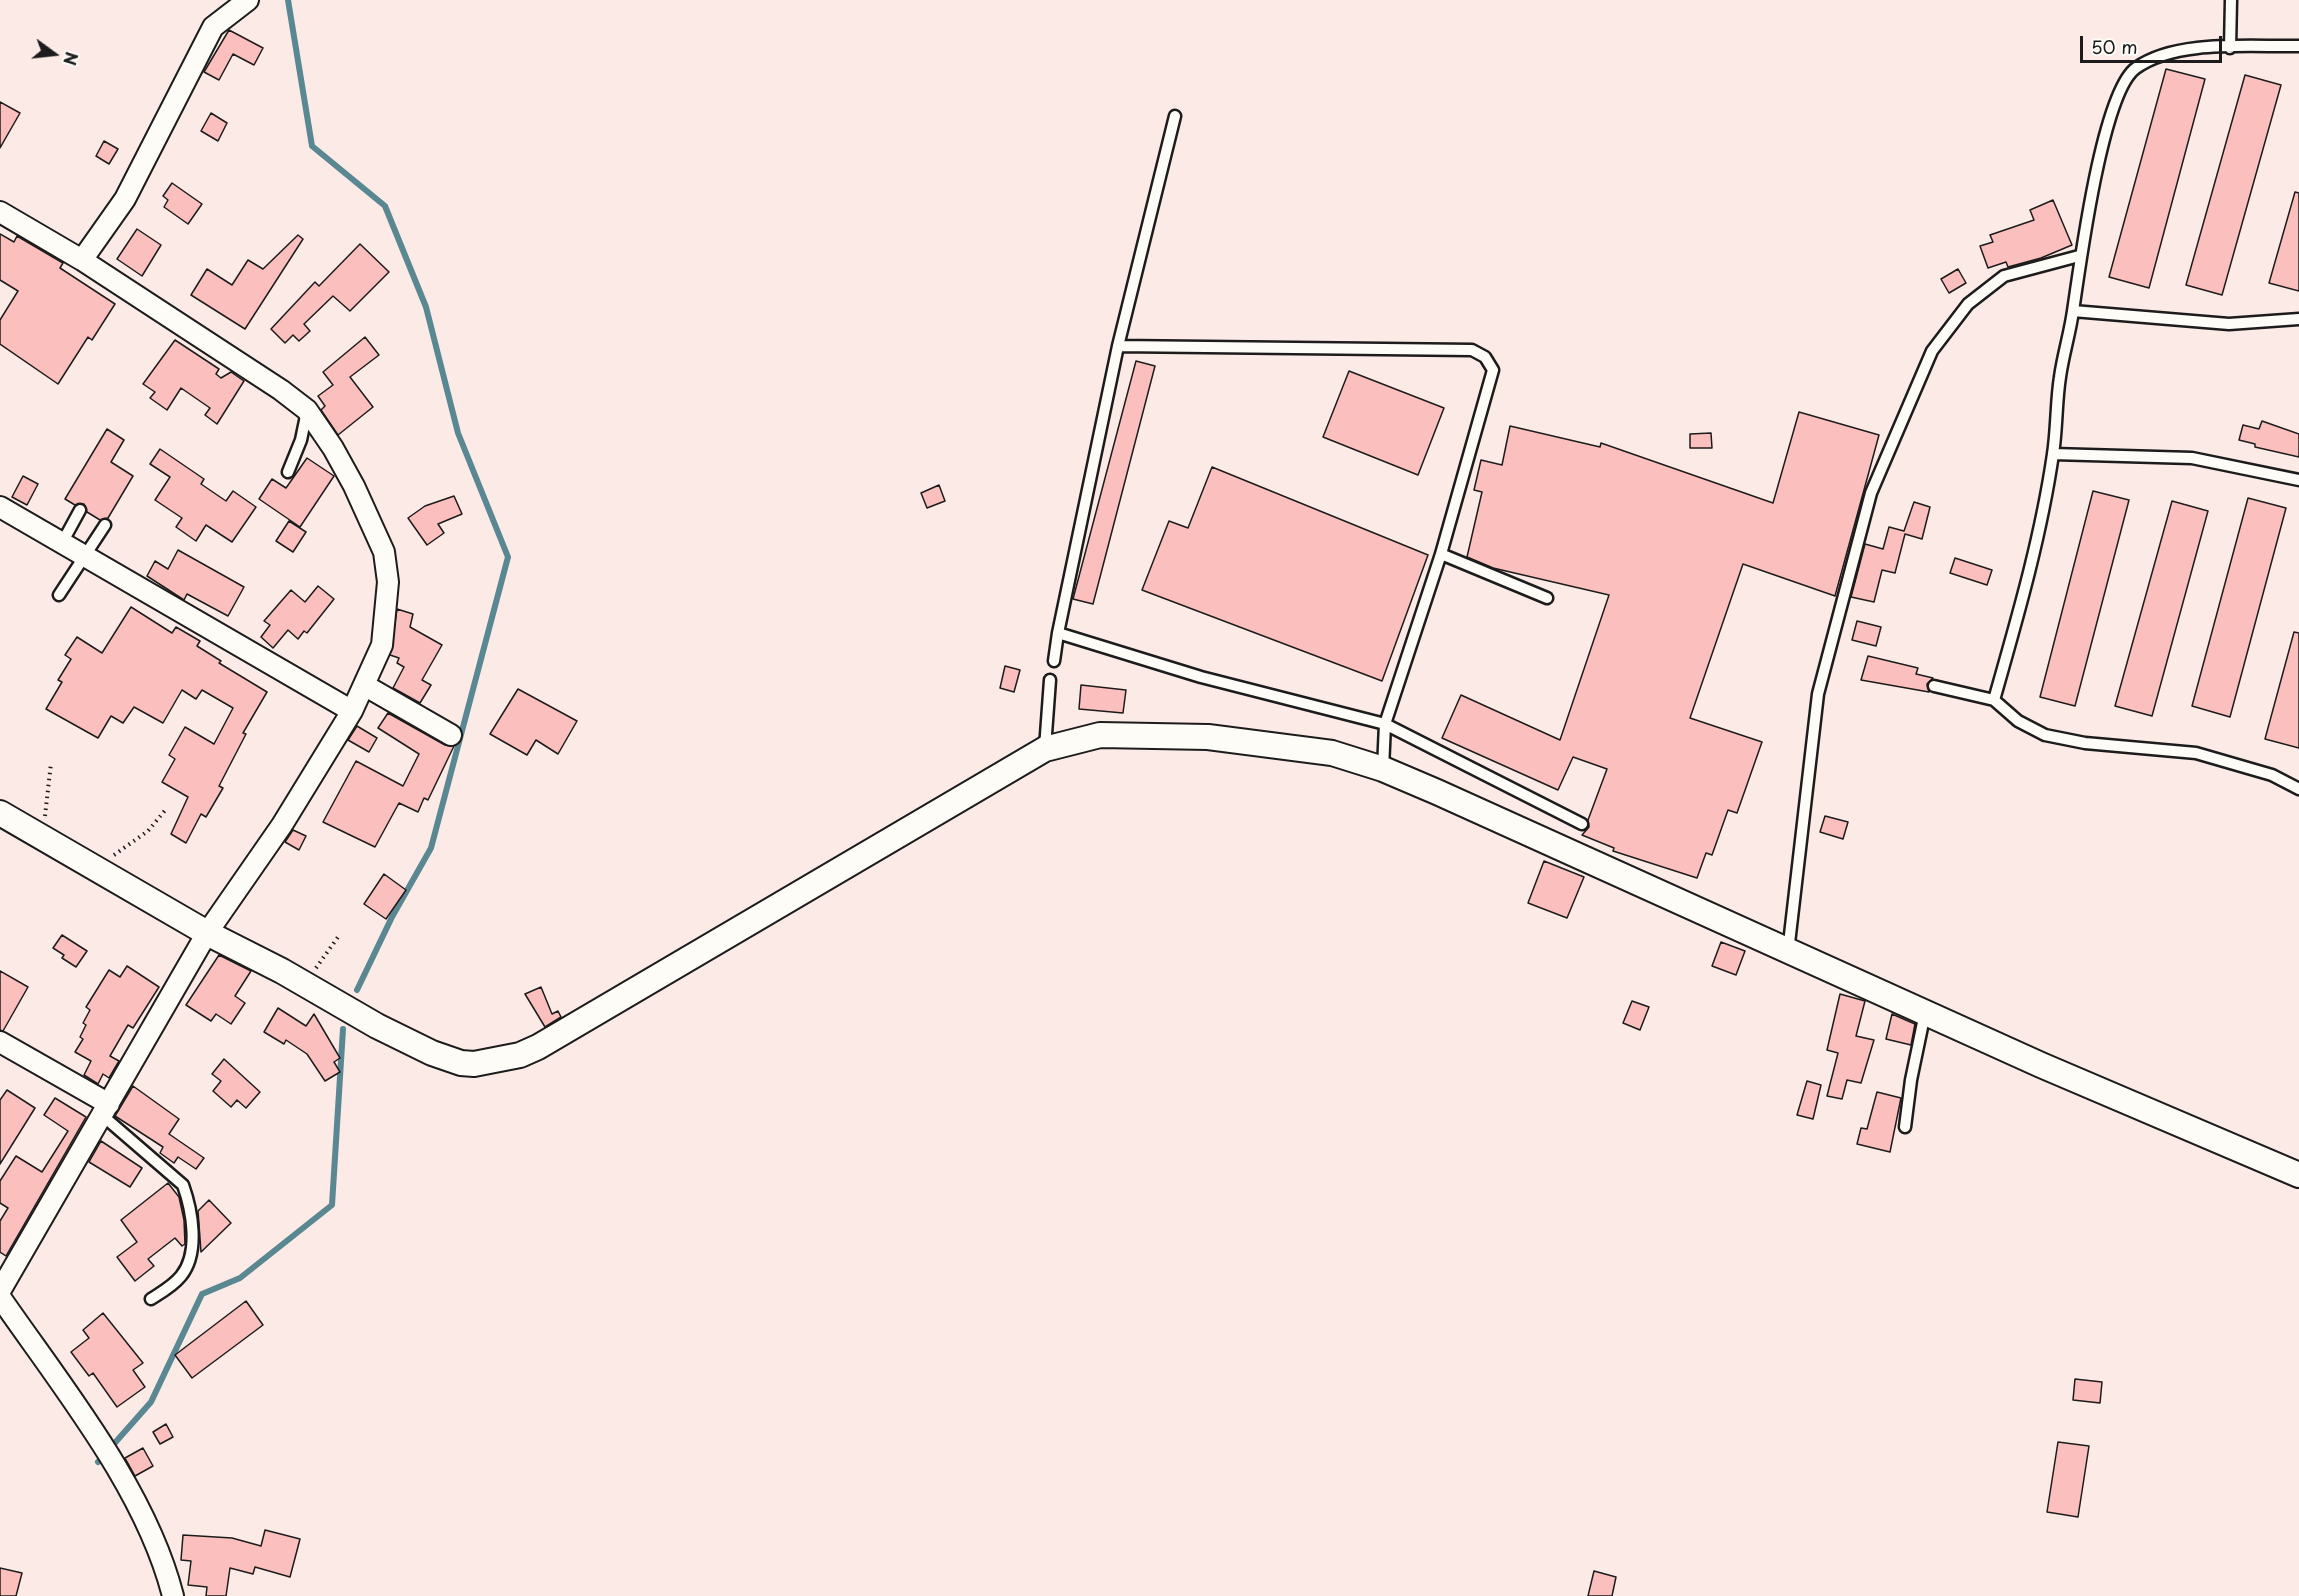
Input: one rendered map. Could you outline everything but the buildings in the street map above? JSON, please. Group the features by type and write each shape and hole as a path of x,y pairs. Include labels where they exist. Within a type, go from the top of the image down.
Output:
{"street":[{"path":"82,260 125,199 213,27 248,0"},
{"path":"0,212 82,260 271,383 307,410 333,448 354,486 384,552 388,582 382,645 352,711 282,825 207,933 106,1110 6,1266 0,1292"},
{"path":"0,507 85,557 194,628 352,711"},
{"path":"364,685 451,735"},
{"path":"0,813 207,933 305,984 377,1026 451,1060 474,1064 520,1055 1045,749 1100,735 1198,737 1332,753 1383,769 1788,952 2299,1175"},
{"path":"0,1042 106,1110"},
{"path":"0,1297 119,1470 167,1570 174,1596"}],"lane":[{"path":"2230,48 2231,0"},
{"path":"1994,700 2024,597 2053,454 2060,378 2073,311 2079,256 2094,182 2119,89 2134,69 2156,56 2187,49 2299,46"},
{"path":"1054,661 1119,346 1175,116"},
{"path":"1788,952 1818,694 1871,492 1932,351 1968,304 2004,276 2079,256"},
{"path":"2073,311 2229,324 2299,319"},
{"path":"1119,346 1472,350 1485,357 1493,370 1441,554 1385,724 1383,769"},
{"path":"288,472 301,440 307,410"},
{"path":"2053,454 2192,458 2299,480"},
{"path":"62,543 80,510"},
{"path":"59,595 105,525"},
{"path":"1441,554 1547,598"},
{"path":"1058,633 1201,677 1385,724 1582,824"},
{"path":"1045,749 1050,680"},
{"path":"1934,686 1994,700 2018,721 2045,735 2085,743 2196,753 2272,775 2299,789"},
{"path":"1905,1127 1911,1080 1925,1012"},
{"path":"106,1110 183,1185 187,1197 192,1237 190,1259 183,1275 151,1299"}],"path":[{"path":"43,839 46,791 51,763"},
{"path":"96,870 148,831 167,808"},
{"path":"305,984 338,937"}],"waterway":[{"path":"288,0 312,146 385,206 426,307 458,433 508,557 431,848 392,917 357,990"},
{"path":"98,1462 151,1402 202,1294 240,1278 332,1205 343,1029"}]}
